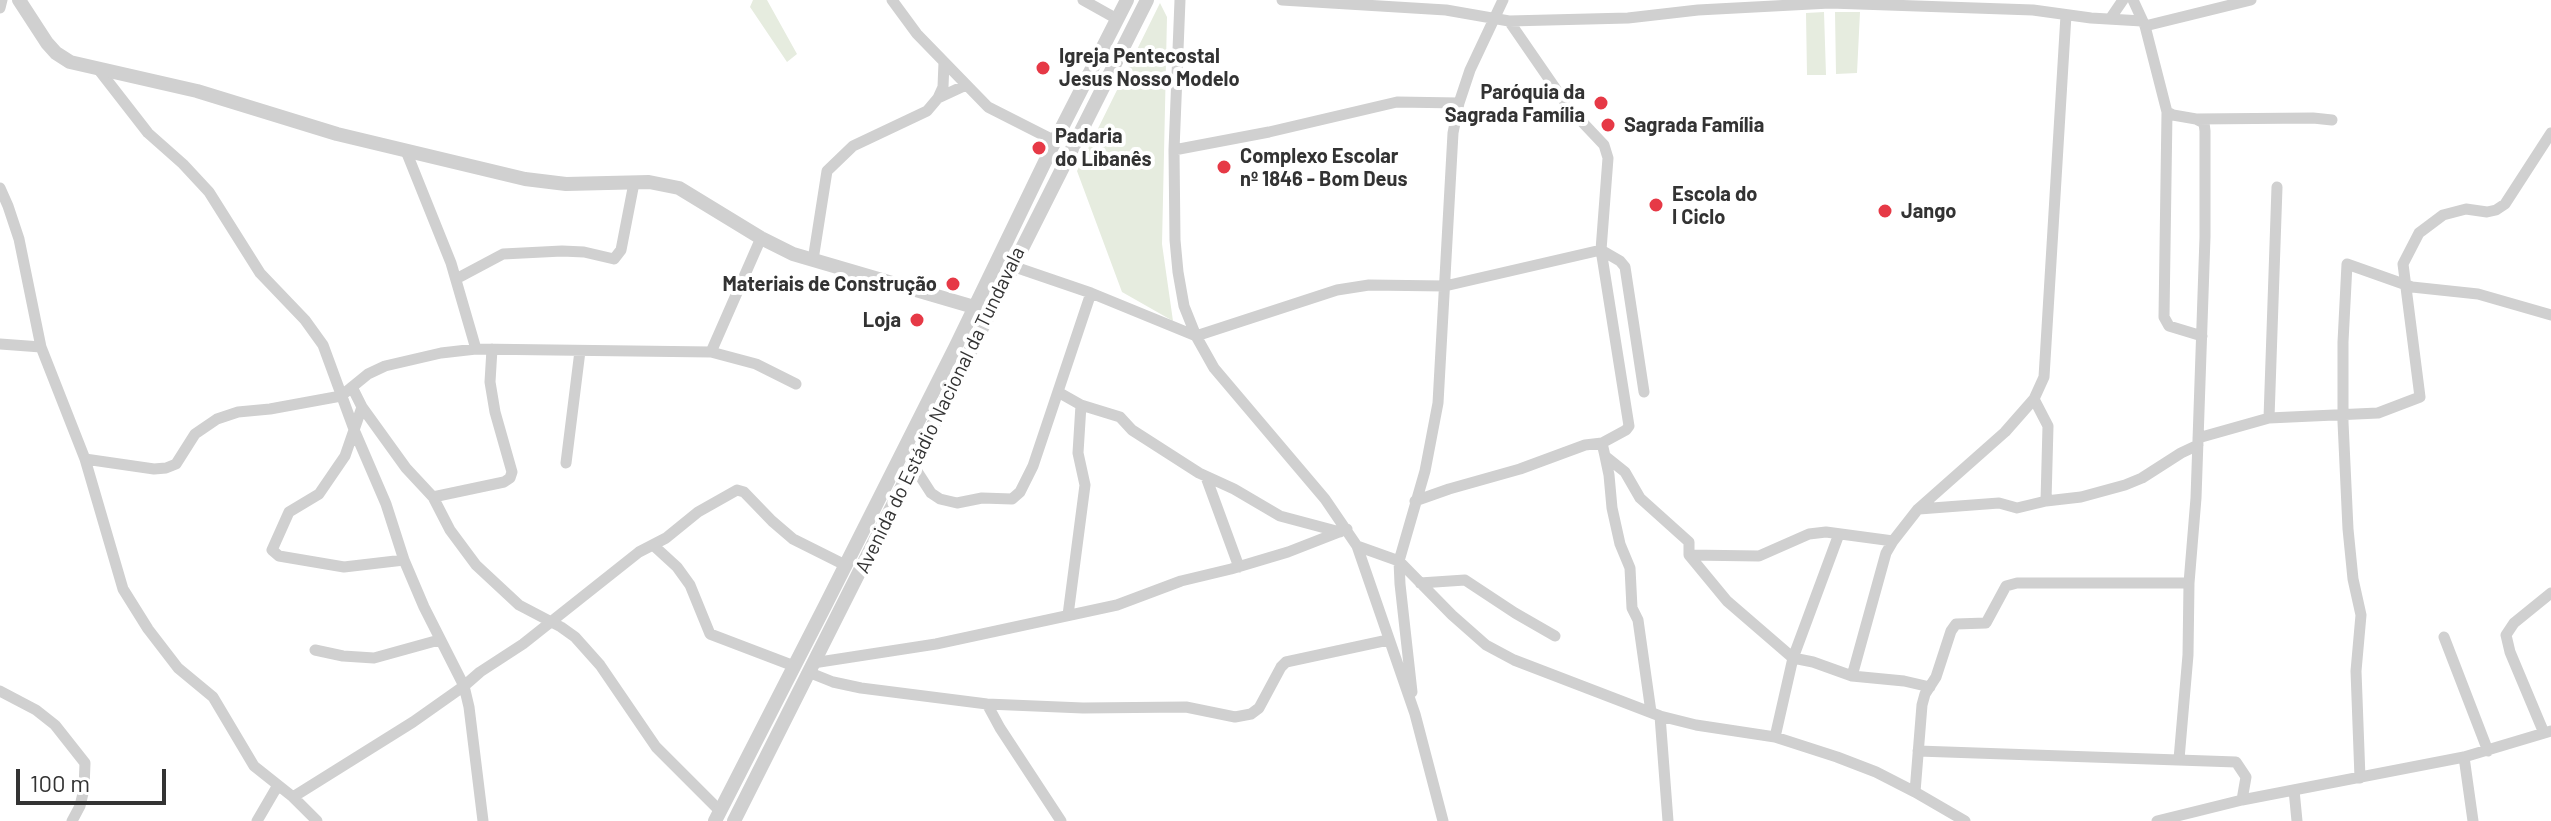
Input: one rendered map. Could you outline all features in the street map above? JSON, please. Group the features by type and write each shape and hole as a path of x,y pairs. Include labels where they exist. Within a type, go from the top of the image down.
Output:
{"street":[{"path":"0,8 2,0"},
{"path":"19,0 56,53 70,62 197,91 337,134 525,179 566,184 649,182 679,188 793,254 974,307"},
{"path":"892,0 917,34 988,107 1055,141"},
{"path":"1083,0 1117,19"},
{"name":"Avenida do Estádio Nacional da Tundavala","path":"739,818 805,667 845,565 1127,0"},
{"name":"Avenida do Estádio Nacional da Tundavala","path":"718,816 805,667 913,465 1147,0"},
{"path":"1180,0 1174,150 1178,272 1184,306 1214,368 1325,499 1357,546 1415,714 1443,821"},
{"path":"1282,0 1446,5 1509,21 1628,18 1698,10 1829,2 2033,10 2144,24 2251,0"},
{"path":"1415,714 1399,561 1425,471 1438,403 1453,133 1470,70 1503,0"},
{"path":"2110,19 2123,0"},
{"path":"2133,0 2144,24 2167,112 2164,317 2169,326 2202,336"},
{"path":"1852,676 1886,553 1893,541 1918,509 2005,432 2034,399 2044,377 2066,15"},
{"path":"1415,501 1520,469 1585,445 1602,443 1626,430 1629,420 1601,250 1608,158 1604,145 1569,108 1509,21"},
{"path":"813,260 827,171 853,146 927,111 938,98 945,80 944,62"},
{"path":"99,70 148,133 209,192 254,265 305,320 323,345 386,504 404,560 439,640 464,686 483,821"},
{"path":"938,98 966,85"},
{"path":"1174,150 1397,102 1459,103"},
{"path":"2167,112 2196,119 2204,123 2205,131 2198,442 2188,655 2179,759"},
{"path":"2196,119 2332,120"},
{"path":"1918,509 1999,503 2017,508 2071,499 2125,485 2198,442 2269,418 2378,413 2420,397 2403,264 2419,233 2443,215 2466,209 2487,212 2505,204 2551,133"},
{"path":"406,151 456,279 476,349"},
{"path":"456,279 495,256 524,251 584,252 614,259 618,257 634,183"},
{"path":"2269,418 2277,187"},
{"path":"0,188 19,239 41,347 85,459 123,589 178,668 213,697 254,766 317,821"},
{"path":"711,352 761,238"},
{"path":"1012,266 1091,293 1196,336 1337,290 1369,285 1445,286 1601,250 1625,267 1644,392"},
{"path":"2360,778 2356,671 2361,615 2353,579 2348,529 2343,415 2347,264 2404,285 2430,291 2478,294 2550,313"},
{"path":"913,465 931,493 940,499 957,503 982,498 1012,499 1020,492 1033,466 1091,293"},
{"path":"0,344 41,347"},
{"path":"85,459 166,468 176,464 195,434 217,419 238,412 341,396 368,374 385,366 441,353 476,349 711,352 756,364 796,384"},
{"path":"433,497 504,482 510,478 512,472 490,382 492,349"},
{"path":"566,463 580,351"},
{"path":"352,387 362,407 406,468 433,497 450,530 476,565 519,605 575,637 600,665 656,747 718,816"},
{"path":"1058,392 1081,405 1120,417 1132,430 1206,477 1280,516 1344,531"},
{"path":"2034,399 2048,426 2046,501"},
{"path":"1068,615 1085,485 1078,453 1081,405"},
{"path":"362,407 345,456 319,494 289,512 272,550 279,556 344,567 404,560"},
{"path":"1602,443 1620,544 1630,568 1632,608 1638,620 1655,714 1668,821"},
{"path":"1605,456 1625,472 1640,498 1689,542 1689,555 1727,601 1793,658 1852,676 1930,687"},
{"path":"1206,477 1239,567"},
{"path":"293,797 400,731 551,622 639,552 698,512 740,490 793,539 845,565"},
{"path":"805,667 936,644 1117,605 1181,581 1288,552 1344,531"},
{"path":"1689,555 1759,556 1809,534 1826,532 1893,541"},
{"path":"1775,737 1793,658 1839,534"},
{"path":"653,545 677,567 690,585 710,634 805,667 833,682 861,688 987,704 1083,708 1186,707 1235,717 1251,714 1259,708 1286,662 1388,640"},
{"path":"1357,546 1399,561 1486,645 1514,660 1655,714 1696,725 1775,737 1876,772 1965,821"},
{"path":"1420,583 1465,580 1555,636"},
{"path":"1915,792 1922,705 1956,624 1986,623 2006,586 2017,583 2189,583"},
{"path":"2157,821 2242,800 2464,757 2548,732 2510,652 2506,635 2514,623 2551,593"},
{"path":"2444,637 2488,751"},
{"path":"315,650 374,658 439,640"},
{"path":"0,691 36,710 55,725 85,763 80,806 72,821"},
{"path":"987,704 1061,821"},
{"path":"1918,751 2236,762 2246,777 2242,800"},
{"path":"2464,757 2473,821"},
{"path":"257,821 278,785"},
{"path":"2294,790 2297,821"}],"shaded area":[{"path":"753,0 767,0 797,54 787,62 750,7"},
{"path":"1160,3 1167,17 1162,244 1173,321 1122,292 1077,171"},
{"path":"1824,12 1826,75 1807,75 1806,13"},
{"path":"1835,12 1860,12 1857,73 1836,74"}],"place":[{"name":"Igreja Pentecostal Jesus Nosso Modelo","path":"1043,68"},
{"name":"Paróquia da Sagrada Família","path":"1601,103"},
{"name":"Sagrada Família","path":"1608,125"},
{"name":"Padaria do Libanês","path":"1039,148"},
{"name":"Complexo Escolar nº 1846 - Bom Deus","path":"1224,167"},
{"name":"Escola do I Ciclo","path":"1656,205"},
{"name":"Jango","path":"1885,211"},
{"name":"Materiais de Construção","path":"953,284"},
{"name":"Loja","path":"917,320"}]}
